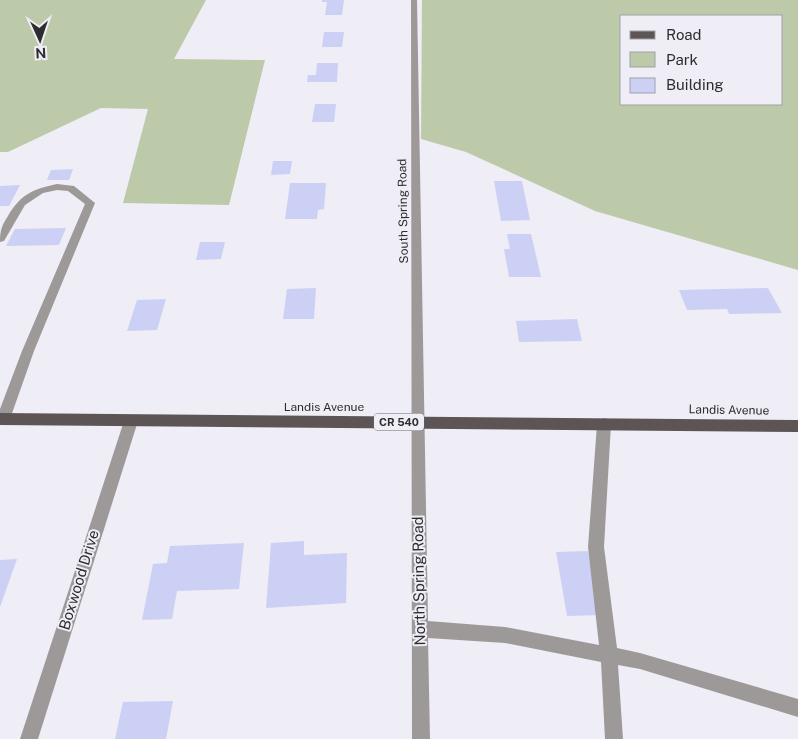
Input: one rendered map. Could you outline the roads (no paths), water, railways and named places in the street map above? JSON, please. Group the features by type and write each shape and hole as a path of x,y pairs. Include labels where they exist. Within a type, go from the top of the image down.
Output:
{"main road":[{"name":"Landis Avenue","path":"1,419 798,426"}],"street":[{"name":"South Spring Road","path":"414,0 418,422"},
{"path":"0,238 21,204 40,191 57,187 71,188 90,203 1,419"},
{"name":"Boxwood Drive","path":"29,739 130,420"},
{"name":"North Spring Road","path":"418,422 421,739"},
{"path":"604,424 596,547 609,655 614,739"},
{"path":"419,629 505,635 640,661 798,708"}]}
